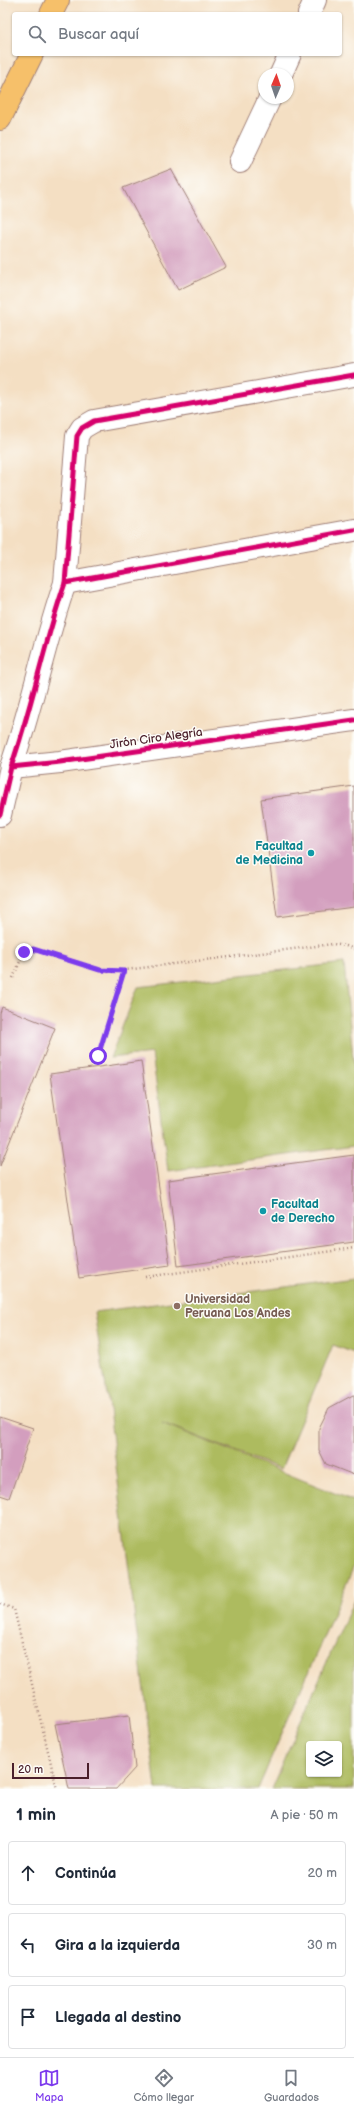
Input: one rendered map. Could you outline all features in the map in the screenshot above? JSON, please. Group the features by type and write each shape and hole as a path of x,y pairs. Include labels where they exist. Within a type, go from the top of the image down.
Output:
{"main road":[{"path":"52,12 58,0"},
{"path":"0,119 31,56"}],"street":[{"path":"310,12 315,0"},
{"path":"284,68 289,56"},
{"path":"240,162 267,104"},
{"path":"0,815 11,767 24,731 57,606 65,583 77,436 82,428 94,421 354,376"},
{"path":"65,583 354,530"},
{"name":"Jirón Ciro Alegría","path":"11,767 60,762 354,720"}],"path":[{"path":"13,978 24,952 33,949 100,970 124,971 333,944 354,949"},
{"path":"98,1056 124,971"},
{"path":"145,1278 354,1248"},
{"path":"0,1604 14,1609 57,1789"}],"green space":[{"path":"344,963 354,1067 354,1146 168,1171 152,1053 110,1058 138,987"},
{"path":"354,1278 354,1353 333,1345 281,1469 162,1423 354,1501 354,1566 258,1789 156,1789 108,1401 94,1312"},
{"path":"354,1600 354,1789 271,1789"}],"building":[{"path":"171,169 226,267 178,290 123,188"},
{"name":"Facultad de Medicina","path":"354,786 354,907 277,917 261,799"},
{"path":"2,1007 55,1028 0,1166 0,1013"},
{"path":"141,1061 170,1265 79,1278 50,1074"},
{"name":"Facultad de Derecho","path":"354,1155 354,1242 178,1266 168,1180"},
{"path":"353,1395 354,1475 326,1464 319,1450 319,1428 329,1408"},
{"path":"0,1417 33,1428 9,1498 0,1495"},
{"path":"129,1715 135,1768 116,1789 69,1789 55,1724"}],"cycle path":[{"path":"11,767 65,583 77,436 82,428 94,421 354,375"},
{"path":"65,583 354,530"},
{"path":"0,815 11,767 60,762 354,720"}],"place":[{"name":"Facultad de Medicina","path":"311,853"},
{"name":"Facultad de Derecho","path":"263,1211"},
{"name":"Universidad Peruana Los Andes","path":"177,1306"}],"route":[{"path":"24,952 28,949 33,949 100,970 109,972 124,971 98,1056"}]}
